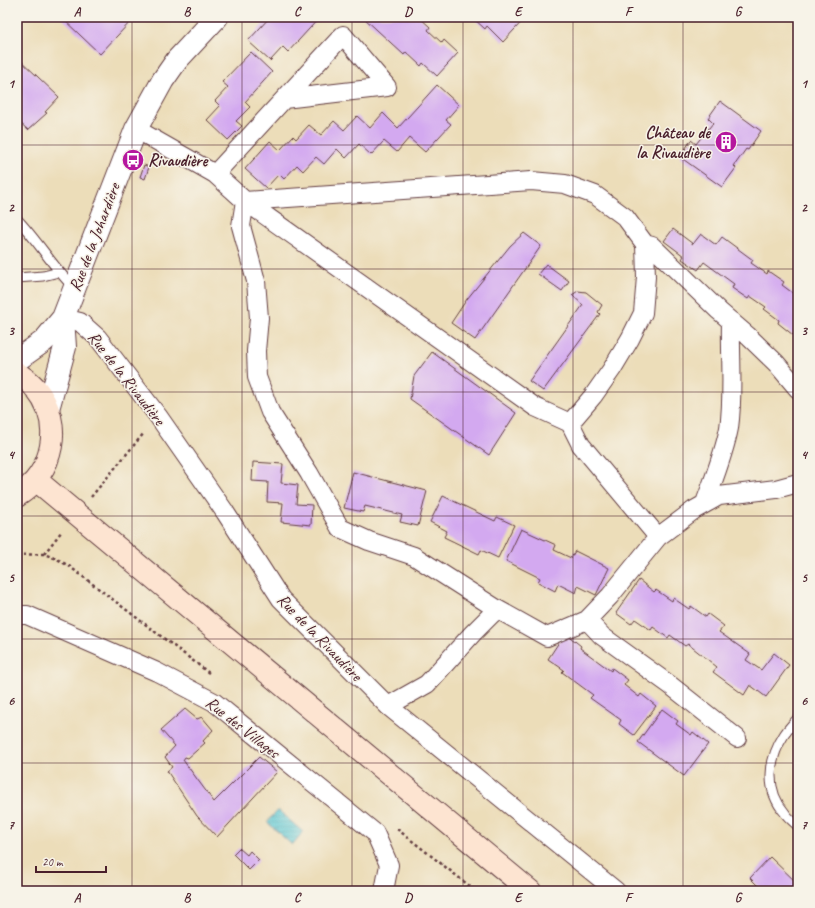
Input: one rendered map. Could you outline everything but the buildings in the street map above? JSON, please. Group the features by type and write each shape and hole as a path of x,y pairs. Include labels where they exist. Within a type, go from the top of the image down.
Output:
{"main road":[{"path":"17,373 35,388 43,398 52,424 53,439 50,454 44,468 36,480 26,490 17,496"},
{"path":"36,480 530,891"}],"street":[{"name":"Rue de la Johardière","path":"17,360 44,341 63,318 136,129 163,80 177,60 217,17"},
{"path":"215,174 284,99 343,36 386,87 284,99"},
{"path":"136,129 215,174 245,201 535,407 570,423 581,445 658,537"},
{"path":"245,201 531,181 565,184 595,196 625,217 645,244 646,277 643,313 630,339 612,369 593,396 570,423"},
{"path":"245,201 241,226 256,281 259,318 256,351 257,377 270,412 309,473 340,528 369,541 414,556 498,609 547,637 587,620 615,590 658,537 694,510 719,496 776,489 798,483"},
{"path":"645,244 652,246 776,363 798,389"},
{"name":"Rue de la Johardière","path":"48,409 65,347 63,318"},
{"name":"Rue de la Rivaudière","path":"63,318 80,322 98,338 158,416 225,512 281,599 388,706 616,891"},
{"path":"706,504 722,457 729,428 731,402 731,321"},
{"path":"388,706 426,684 473,633 498,609"},
{"name":"Rue des Villages","path":"17,615 27,615 158,672 214,702 375,833 389,865 384,891"},
{"path":"587,620 602,636 670,685 737,738"}],"lane":[{"path":"17,219 27,229 58,272 75,289"},
{"path":"17,278 43,276 58,272"},
{"path":"798,718 784,735 774,756 770,772 773,794 784,813 798,826"}],"path":[{"path":"44,554 158,416"}],"water":[{"path":"278,810 303,832 292,845 267,822"}],"place":[{"name":"Château de la Rivaudière","path":"726,142"},
{"name":"Rivaudière","path":"133,160"}]}
